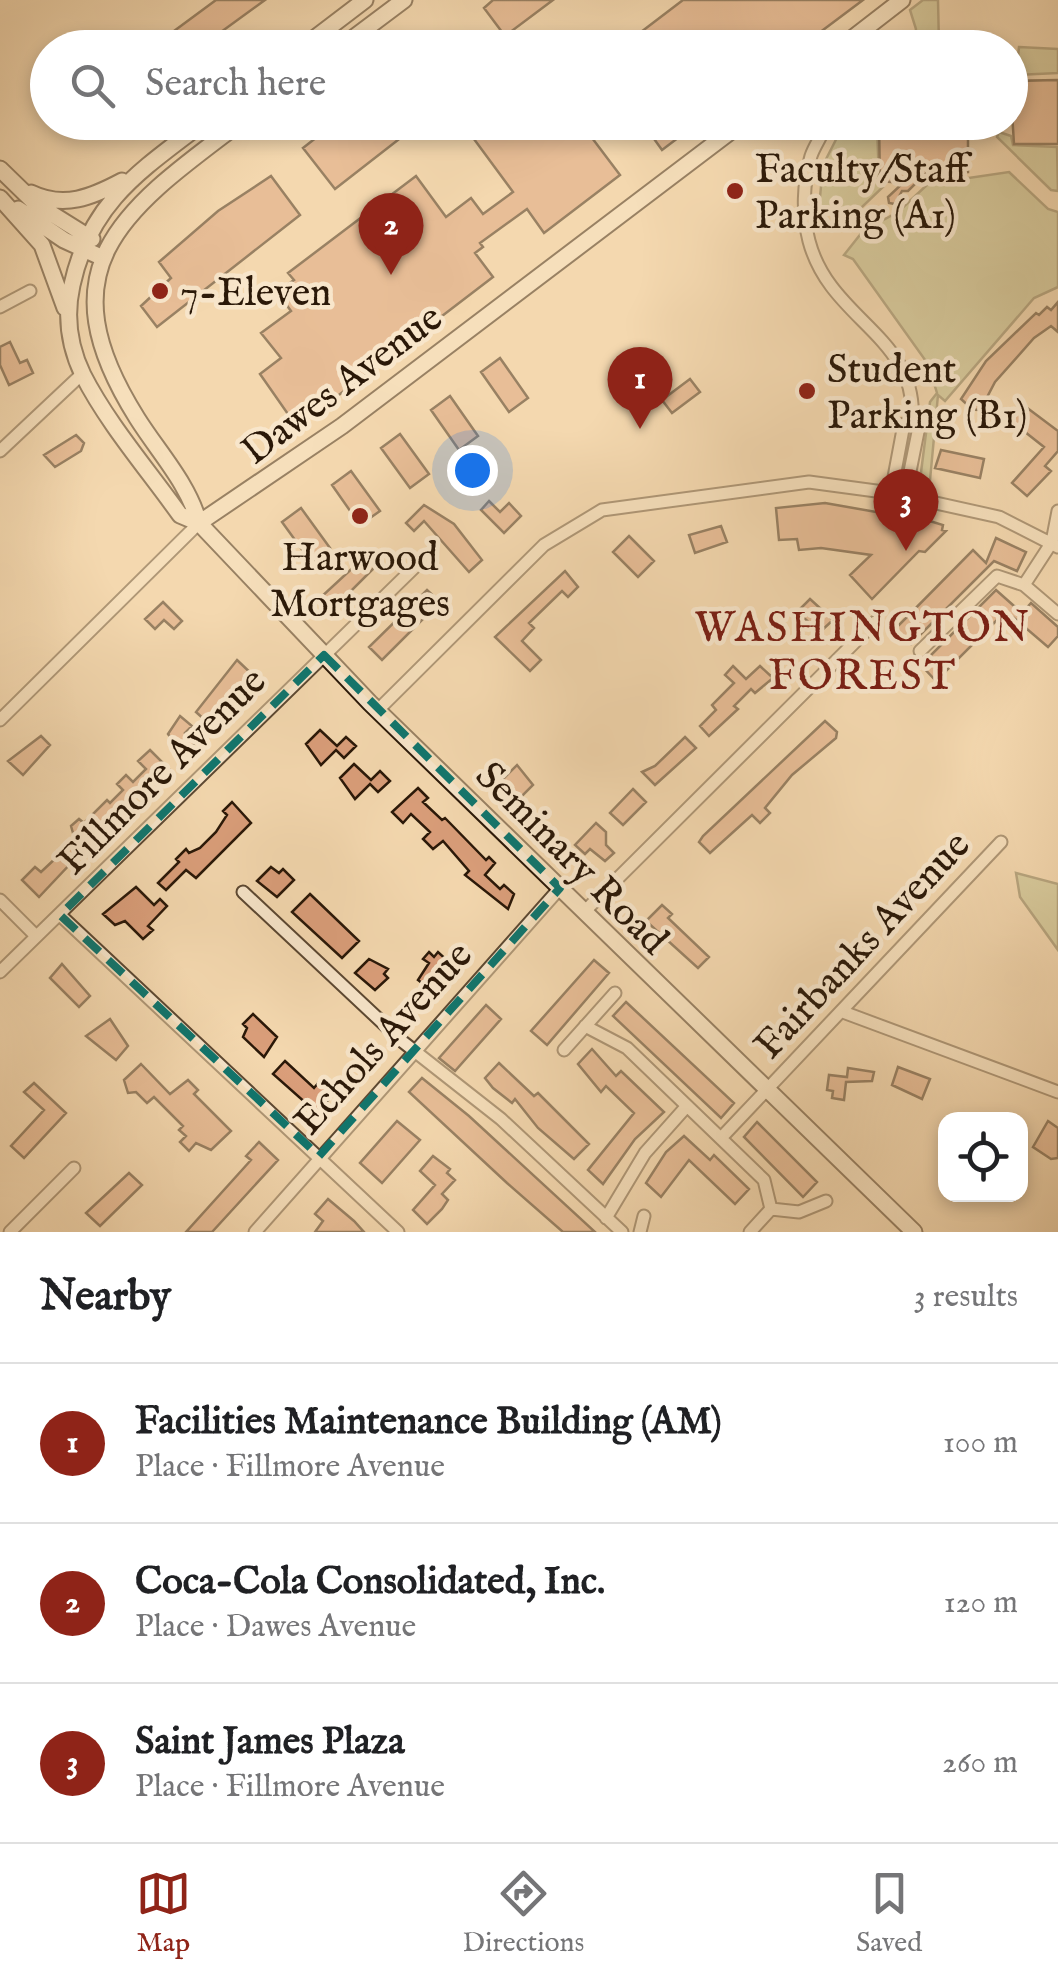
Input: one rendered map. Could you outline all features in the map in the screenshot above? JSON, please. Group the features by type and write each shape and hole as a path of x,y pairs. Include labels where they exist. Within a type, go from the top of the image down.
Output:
{"main road":[{"path":"325,30 364,0"},
{"path":"364,30 404,0"},
{"path":"863,30 902,0"},
{"path":"84,242 110,199 180,140"},
{"path":"5,192 105,253 147,194 218,140"},
{"name":"Dawes Avenue","path":"199,523 342,426 718,140"},
{"path":"0,170 5,192 42,245 66,312"},
{"path":"5,192 56,202 96,194 136,174"},
{"name":"Seminary Road","path":"84,242 66,312 82,374 180,515 199,523 378,710 915,1231"},
{"name":"Seminary Road","path":"105,253 96,299 104,360 146,433 192,496 199,523"}],"street":[{"path":"818,140 805,190 809,242 840,300 907,371 913,390 912,422"},
{"path":"0,308 30,291"},
{"path":"0,451 82,374"},
{"path":"891,493 904,424 912,422 919,427 905,496"},
{"path":"378,710 544,545 602,510 809,482 891,493 999,517 1055,544"},
{"path":"1024,585 1055,544 1058,511"},
{"name":"Dawes Avenue","path":"0,720 199,523"},
{"name":"Fillmore Avenue","path":"0,972 424,559"},
{"path":"920,652 997,576 1024,585 1058,614"},
{"path":"584,912 875,622"},
{"name":"Fairbanks Avenue","path":"721,1138 1001,842"},
{"name":"Echols Avenue","path":"254,1232 560,888"},
{"path":"243,892 415,1050 501,1119 622,1232"},
{"path":"0,900 36,936"},
{"path":"60,915 398,1232"},
{"path":"564,1050 616,993"},
{"path":"843,1012 1058,1092"},
{"path":"585,1026 627,1048 764,1180 771,1209"},
{"path":"606,1218 646,1153 686,1108"},
{"path":"10,1232 74,1168"},
{"path":"771,1209 798,1212 826,1202"},
{"path":"750,1232 771,1209"},
{"path":"640,1232 644,1216"}],"highlighted area":[{"path":"324,655 560,888 319,1156 60,915"}],"green space":[{"path":"923,0 938,0 939,30 916,30 910,10"},
{"path":"1028,47 1058,49 1058,73 1028,74"},
{"path":"836,140 878,140 879,182 883,187 861,208 819,208 823,165"},
{"path":"1000,140 1012,140 1013,145 1057,147 1058,191 1051,190"},
{"path":"1009,172 1048,209 1058,212 1058,287 1034,298 945,401 938,395 930,480 920,480 930,402 937,393 928,364 853,259 844,255 863,231 898,212 928,184"},
{"path":"1016,873 1058,884 1058,950 1020,897"}],"building":[{"path":"216,0 265,0 224,30 175,30"},
{"path":"493,0 553,0 513,30 500,30 484,8"},
{"path":"683,0 863,0 823,30 644,30"},
{"path":"1058,80 1058,144 1014,144 1014,140 1028,140 1028,81"},
{"path":"313,140 398,140 335,189 303,148"},
{"path":"475,140 594,140 620,175 544,233 527,209 480,243 483,247 475,253 493,277 297,427 260,374 281,358 261,333 291,311 277,292 294,280 288,273 416,176 446,217 471,198 483,214 513,192"},
{"path":"655,140 675,140 662,150"},
{"path":"879,140 968,140 968,172 926,173 908,191 902,191 895,204 889,203 888,197 903,183 880,181"},
{"path":"271,176 300,215 157,327 141,306 171,278 159,262 218,211"},
{"path":"1058,302 1058,332 1051,326 1034,338 995,382 984,403 977,410 972,409 961,399 986,361 1036,313 1039,315 1047,307 1051,310"},
{"path":"10,342 20,363 27,360 33,373 9,385 0,365 0,347"},
{"path":"500,358 528,398 509,412 481,372"},
{"path":"690,379 700,392 672,413 662,400"},
{"path":"450,396 478,436 459,450 431,410"},
{"path":"1022,404 1058,431 1058,451 1045,466 1051,471 1027,496 1012,483 1044,447 1011,421"},
{"path":"400,434 429,474 410,488 381,448"},
{"path":"76,435 84,443 81,451 55,467 44,455"},
{"path":"941,450 984,459 980,478 935,468"},
{"path":"351,471 380,511 360,525 332,485"},
{"path":"489,501 500,512 509,503 521,516 504,533 481,510"},
{"path":"825,503 933,522 943,525 942,530 946,531 925,552 919,551 872,599 850,575 871,555 821,548 799,550 797,539 779,540 776,508"},
{"path":"424,505 454,524 482,560 469,572 424,521 414,531 406,523"},
{"path":"301,508 330,548 311,562 282,522"},
{"path":"721,526 727,542 695,553 689,535"},
{"path":"629,536 654,561 638,577 613,552"},
{"path":"996,538 1026,552 1017,571 994,561 911,644 895,629 973,550 986,563"},
{"path":"372,550 382,560 332,610 320,598"},
{"path":"565,571 578,587 568,597 562,591 529,623 534,628 522,641 541,660 530,671 495,637"},
{"path":"427,590 440,602 382,660 369,647"},
{"path":"996,590 1022,613 1031,603 1058,627 1058,636 1048,647 1006,611 936,681 921,665"},
{"path":"810,599 833,620 820,632 797,612"},
{"path":"163,602 182,621 174,629 164,620 155,629 145,619"},
{"path":"237,660 256,678 206,721 196,712"},
{"path":"733,666 746,679 760,666 773,678 755,693 751,689 734,706 738,709 709,736 700,726 716,710 712,705 734,683 725,675"},
{"path":"180,716 192,726 185,733 195,743 183,755 168,734"},
{"path":"825,721 837,732 836,738 792,775 765,808 770,813 760,823 752,815 710,853 699,842 703,836"},
{"path":"320,730 337,746 346,737 356,746 344,758 336,750 321,765 306,744"},
{"path":"41,736 50,745 23,775 8,761"},
{"path":"685,737 696,748 655,785 642,772 655,766"},
{"path":"150,750 169,769 140,790 39,897 22,880 35,867 41,872 75,840 71,826 79,819 84,823 107,800 110,803 123,790 117,784 126,775 133,782 146,769 138,761"},
{"path":"354,764 371,780 380,771 390,781 378,792 370,784 355,799 340,778"},
{"path":"517,765 533,785 519,799 501,781"},
{"path":"418,788 428,798 423,802 442,820 445,818 486,860 489,857 495,863 485,875 500,889 504,885 514,894 508,909 465,875 469,871 443,841 433,849 423,839 430,832 411,814 403,823 392,812"},
{"path":"633,789 646,802 623,825 610,813"},
{"path":"232,802 251,823 196,878 186,870 166,890 158,883 179,862 176,859 186,849 189,853 200,848 216,832 227,815 223,811"},
{"path":"596,823 606,832 606,845 614,853 605,861 590,849 585,854 575,845"},
{"path":"271,867 279,873 283,869 294,880 277,897 257,881"},
{"path":"136,887 154,905 160,899 167,906 148,926 153,930 143,939 125,921 115,925 103,914"},
{"path":"310,894 359,941 342,958 292,912"},
{"path":"662,905 672,914 668,918 709,957 698,968 646,921"},
{"path":"429,952 434,957 438,952 450,963 443,976 427,987 418,980 429,963 423,959"},
{"path":"369,959 388,969 384,974 388,978 375,990 355,973"},
{"path":"594,960 609,973 547,1045 531,1031"},
{"path":"62,964 90,996 79,1007 50,978"},
{"path":"626,1002 734,1103 721,1118 613,1016"},
{"path":"486,1005 501,1019 455,1071 439,1058"},
{"path":"253,1014 277,1037 264,1057 243,1037 247,1028 243,1024"},
{"path":"110,1019 128,1046 116,1060 86,1036"},
{"path":"592,1049 616,1076 621,1071 664,1112 635,1139 603,1184 588,1170 634,1113 606,1086 601,1092 578,1064"},
{"path":"285,1061 314,1088 319,1082 333,1095 316,1112 273,1074"},
{"path":"499,1063 534,1096 538,1093 589,1144 574,1159 538,1128 515,1099 512,1103 485,1078"},
{"path":"141,1064 170,1094 188,1080 198,1090 194,1094 231,1131 211,1150 196,1143 189,1151 180,1142 186,1136 179,1130 183,1126 154,1097 147,1103 136,1092 128,1093 124,1080"},
{"path":"898,1067 930,1079 922,1099 892,1085"},
{"path":"848,1068 874,1072 872,1081 846,1082 844,1100 832,1098 833,1091 827,1090 829,1075 847,1077"},
{"path":"422,1078 595,1232 563,1232 507,1183 409,1092"},
{"path":"34,1083 66,1113 24,1158 11,1146 44,1110 24,1092"},
{"path":"397,1121 420,1140 382,1183 360,1163"},
{"path":"1048,1121 1058,1128 1058,1158 1051,1159 1033,1147"},
{"path":"757,1122 817,1182 803,1197 744,1137"},
{"path":"684,1136 710,1160 714,1155 749,1189 735,1204 689,1160 661,1197 646,1183 666,1152"},
{"path":"259,1142 278,1160 212,1232 186,1232 251,1160 246,1156"},
{"path":"433,1156 450,1169 447,1173 455,1180 442,1194 448,1200 427,1224 413,1210 435,1185 420,1171"},
{"path":"129,1173 142,1185 100,1226 86,1213"},
{"path":"328,1199 364,1232 315,1232 323,1221 315,1214"}],"place":[{"name":"Faculty/Staff Parking (A1)","path":"735,191"},
{"name":"Coca-Cola Consolidated, Inc.","path":"391,275"},
{"name":"7-Eleven","path":"160,291"},
{"name":"Student Parking (B1)","path":"807,391"},
{"name":"Facilities Maintenance Building (AM)","path":"640,429"},
{"name":"Harwood Mortgages","path":"360,516"},
{"name":"Saint James Plaza","path":"906,551"}],"district":[{"name":"WASHINGTON FOREST","path":"863,650"}]}
